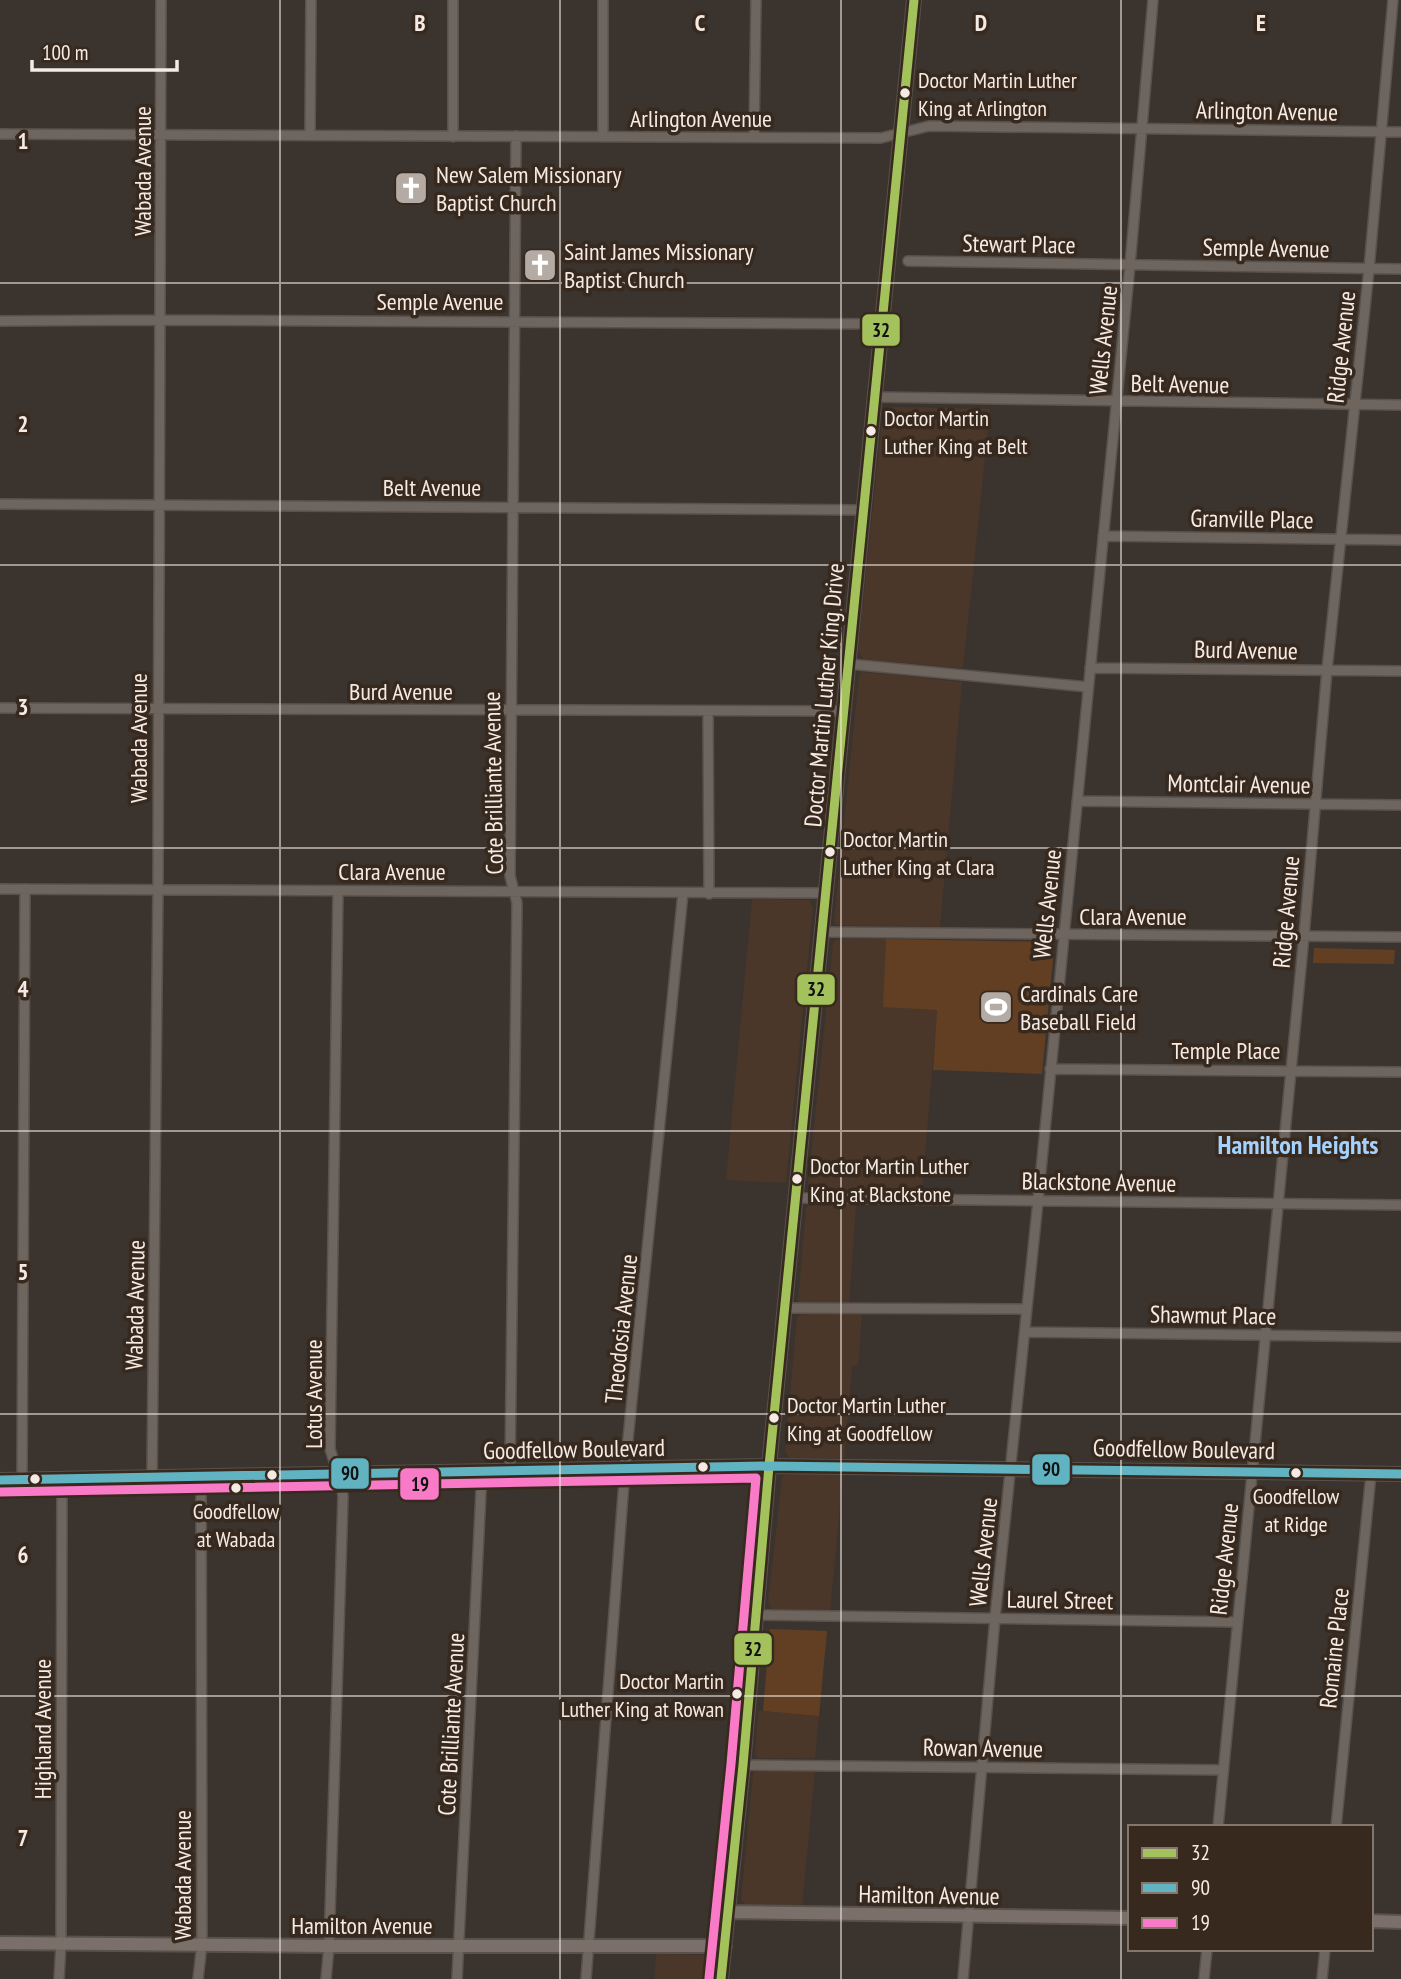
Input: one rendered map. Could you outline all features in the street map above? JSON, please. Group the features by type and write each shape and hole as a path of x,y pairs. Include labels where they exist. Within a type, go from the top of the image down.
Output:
{"main road":[{"name":"Doctor Martin Luther King Drive","path":"722,1979 769,1466 914,0"},
{"name":"Goodfellow Boulevard","path":"0,1480 769,1466 1252,1470 1401,1474"},
{"name":"Hamilton Avenue","path":"728,1912 1128,1918"},
{"path":"1373,1921 1401,1922"},
{"name":"Hamilton Avenue","path":"0,1943 725,1946"}],"street":[{"name":"Wabada Avenue","path":"152,1477 158,888 161,0"},
{"path":"310,134 311,0"},
{"path":"453,0 453,137"},
{"path":"603,0 603,137"},
{"path":"754,137 756,0"},
{"name":"Wells Avenue","path":"962,1979 995,1618 1012,1469 1130,264 1153,0"},
{"name":"Ridge Avenue","path":"1218,1825 1393,0"},
{"name":"Arlington Avenue","path":"0,134 881,138 929,126 1401,132"},
{"name":"Cote Brilliante Avenue","path":"510,1470 517,903 510,876 516,136"},
{"name":"Stewart Place","path":"908,261 1130,264"},
{"name":"Semple Avenue","path":"1130,264 1401,269"},
{"name":"Semple Avenue","path":"0,321 880,324"},
{"name":"Belt Avenue","path":"875,397 1401,405"},
{"name":"Belt Avenue","path":"0,504 863,510"},
{"name":"Granville Place","path":"1103,536 1401,540"},
{"path":"849,664 1088,687"},
{"name":"Burd Avenue","path":"1090,668 1401,671"},
{"name":"Burd Avenue","path":"0,708 844,711"},
{"path":"708,711 709,894"},
{"name":"Montclair Avenue","path":"1077,801 1401,806"},
{"name":"Clara Avenue","path":"0,889 514,890 709,894 827,892"},
{"path":"22,1479 25,889"},
{"name":"Lotus Avenue","path":"326,1979 343,1497 330,1449 338,891"},
{"name":"Theodosia Avenue","path":"586,1979 625,1469 683,893"},
{"name":"Clara Avenue","path":"823,932 1401,937"},
{"name":"Temple Place","path":"1050,1069 1401,1072"},
{"name":"Blackstone Avenue","path":"797,1198 1401,1205"},
{"path":"786,1308 1027,1309"},
{"name":"Shawmut Place","path":"1025,1332 1401,1337"},
{"name":"Cote Brilliante Avenue","path":"457,1979 482,1471"},
{"name":"Romaine Place","path":"1336,1825 1371,1474"},
{"name":"Wabada Avenue","path":"198,1979 202,1944 201,1477"},
{"name":"Highland Avenue","path":"59,1979 62,1479"},
{"name":"Laurel Street","path":"756,1615 1237,1622"},
{"name":"Rowan Avenue","path":"743,1765 1223,1770"},
{"path":"1204,1979 1207,1951"},
{"path":"1322,1979 1325,1951"}],"shaded area":[{"path":"884,408 990,409 963,668 863,659 858,651 883,412"},
{"path":"862,672 962,682 940,927 837,925 834,922 859,676"},
{"path":"752,899 809,900 813,907 786,1183 726,1180"},
{"path":"842,939 886,939 884,1006 937,1010 922,1193 809,1189 833,944"},
{"path":"886,939 1052,942 1054,948 1042,1074 933,1070 937,1010 883,1007"},
{"path":"1314,948 1395,950 1394,964 1313,963"},
{"path":"810,1205 856,1205 849,1303 798,1301 806,1208"},
{"path":"805,1313 862,1314 858,1365 852,1366 844,1458 791,1458 785,1452 797,1317"},
{"path":"789,1474 843,1474 830,1612 772,1609 768,1602 782,1479"},
{"path":"770,1629 827,1631 819,1716 763,1711"},
{"path":"758,1711 819,1716 815,1758 755,1756"},
{"path":"755,1770 815,1771 802,1906 746,1906 741,1899 753,1774"},
{"path":"656,1954 707,1955 711,1961 710,1979 654,1979"}],"transit line":[{"name":"32","path":"721,1979 914,0"},
{"name":"90","path":"0,1480 769,1466 1401,1474"},
{"name":"19","path":"0,1492 756,1478 709,1978"}],"place":[{"name":"Doctor Martin Luther King at Arlington","path":"905,93"},
{"name":"New Salem Missionary Baptist Church","path":"411,188"},
{"name":"Saint James Missionary Baptist Church","path":"540,265"},
{"name":"Doctor Martin Luther King at Belt","path":"871,431"},
{"name":"Doctor Martin Luther King at Clara","path":"830,852"},
{"name":"Cardinals Care Baseball Field","path":"996,1007"},
{"name":"Doctor Martin Luther King at Blackstone","path":"797,1179"},
{"name":"Doctor Martin Luther King at Goodfellow","path":"774,1418"},
{"name":"Goodfellow at Ridge","path":"1296,1473"},
{"name":"Goodfellow at Wabada","path":"236,1488"},
{"name":"Doctor Martin Luther King at Rowan","path":"737,1694"}],"district":[{"name":"Hamilton Heights","path":"1298,1144"}]}
